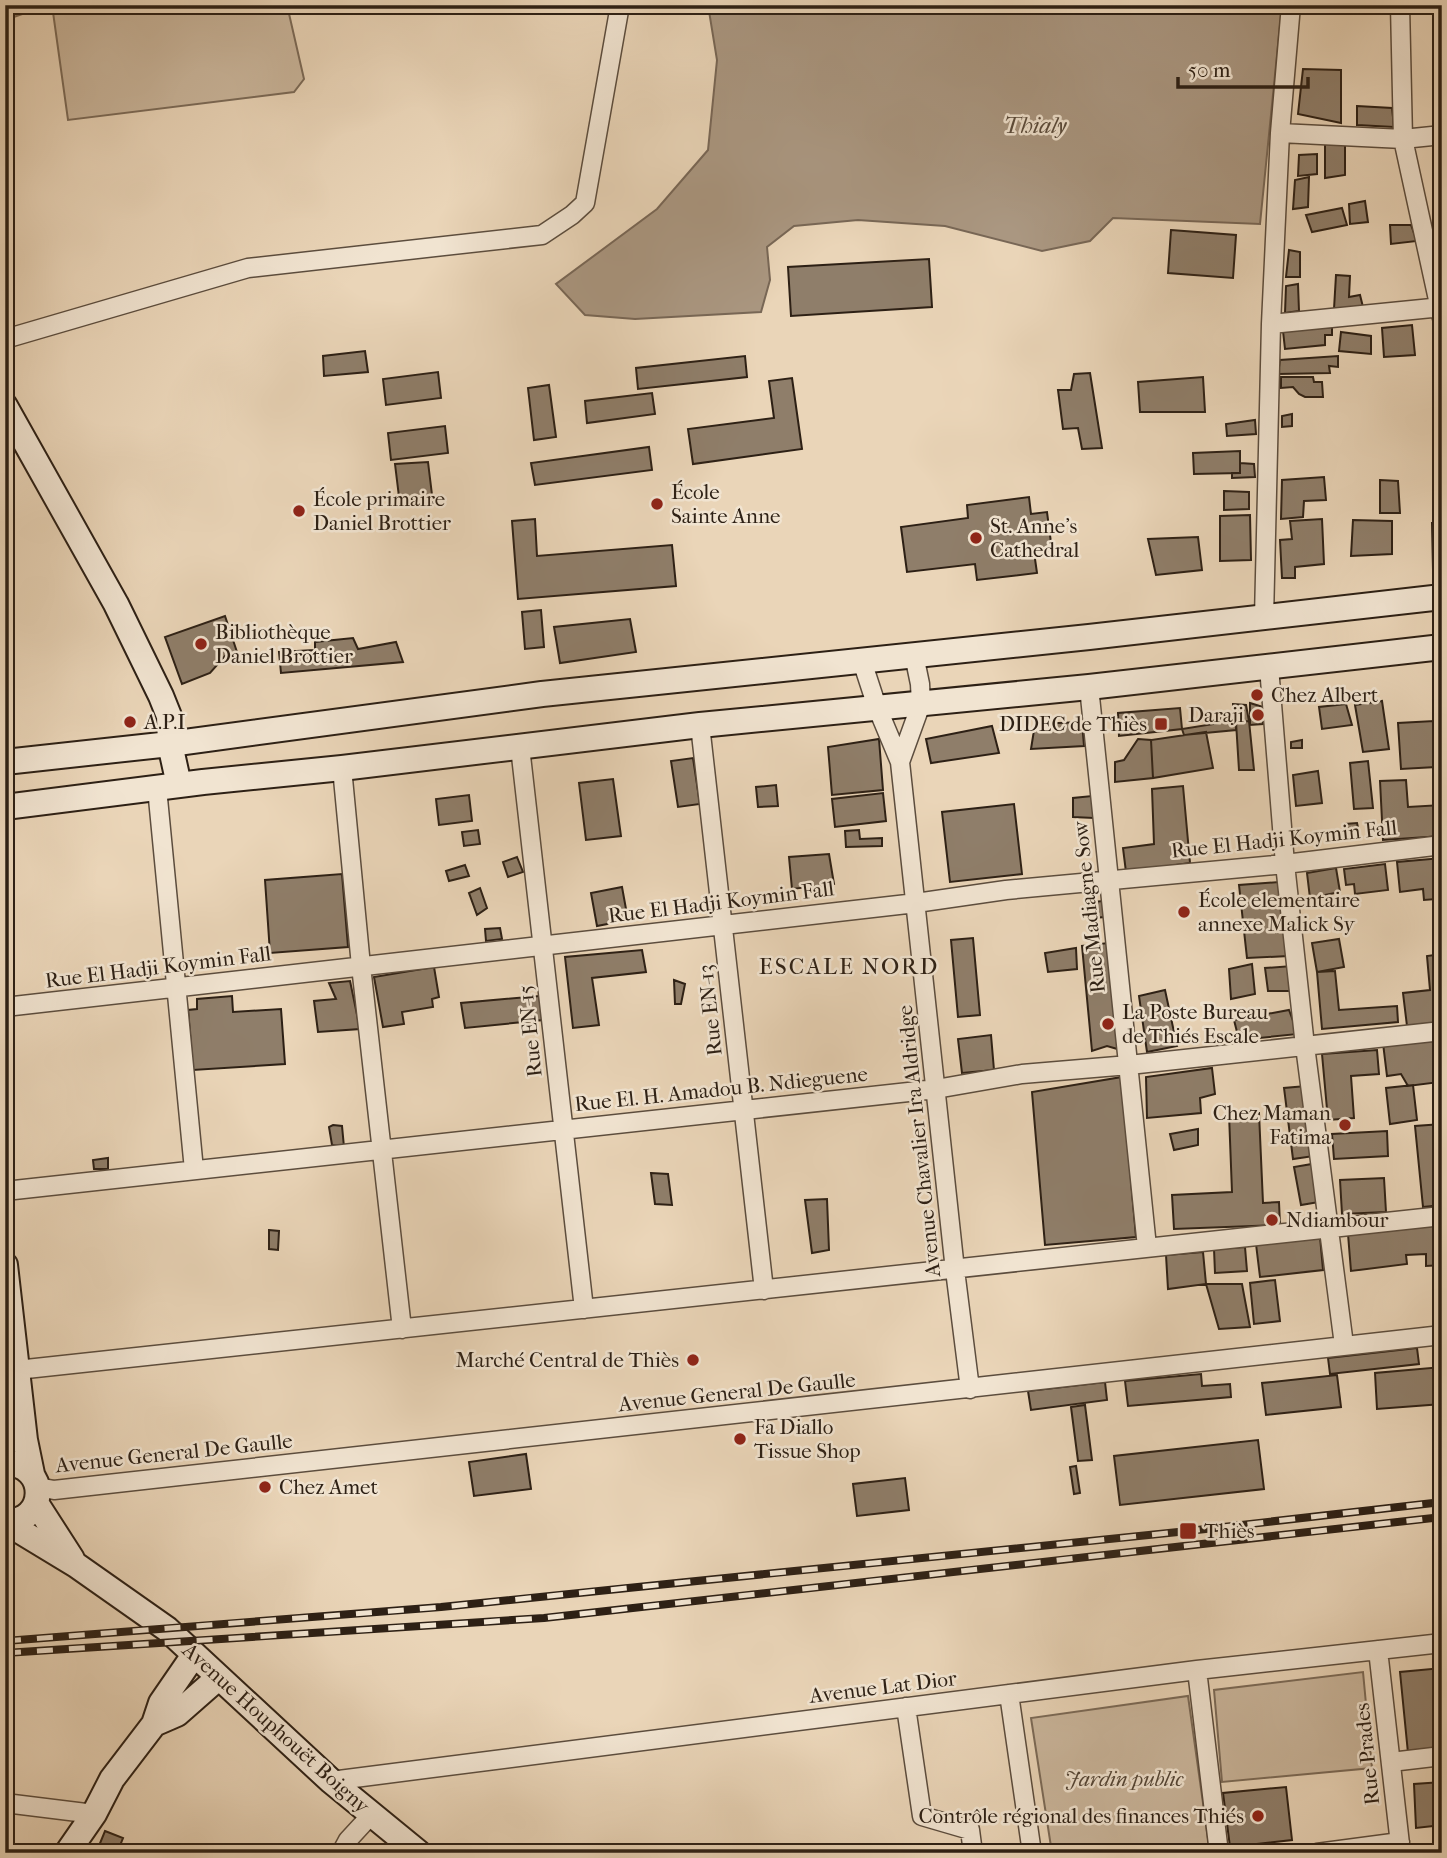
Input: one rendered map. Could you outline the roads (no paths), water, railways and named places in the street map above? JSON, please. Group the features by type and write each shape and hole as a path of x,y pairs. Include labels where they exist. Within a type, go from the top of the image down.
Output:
{"main road":[{"path":"5,406 116,604 169,716 180,742 180,785"},
{"path":"5,762 180,742 542,694 1442,597"},
{"path":"5,807 700,725 1089,687 1442,647"},
{"path":"5,1265 25,1440 35,1488 26,1516 5,1522"},
{"path":"5,1464 16,1464 35,1488 76,1565"},
{"name":"Avenue Houphouët Boigny","path":"5,1522 76,1565 167,1629 331,1781 419,1853"},
{"path":"67,1853 94,1814 112,1779 154,1724 161,1703 194,1656"},
{"path":"154,1724 177,1714 218,1678"}],"street":[{"path":"5,339 248,268 542,235 585,203 620,5"},
{"path":"1264,618 1271,324 1280,134 1291,5"},
{"path":"1271,324 1441,311 1404,139 1399,5"},
{"path":"1280,134 1404,139 1442,135"},
{"path":"900,762 921,704 914,655"},
{"path":"862,661 877,707 900,762"},
{"path":"1269,667 1285,864 1305,1046 1344,1345"},
{"name":"Rue Madiagne Sow","path":"1089,687 1147,1247"},
{"name":"Rue EN-13","path":"700,725 764,1290"},
{"name":"Rue EN-15","path":"520,747 584,1309"},
{"name":"Avenue Chavalier Ira Aldridge","path":"900,762 970,1389"},
{"path":"342,768 360,966 402,1329"},
{"path":"180,785 177,987 194,1170"},
{"name":"Rue El Hadji Koymin Fall","path":"5,1007 916,903 1006,890 1285,864 1442,845"},
{"name":"Rue El. H. Amadou B. Ndieguene","path":"5,1191 936,1089 1022,1074 1442,1031"},
{"path":"17,1370 1442,1216"},
{"name":"Avenue General De Gaulle","path":"35,1488 54,1490 1442,1335"},
{"name":"Avenue Lat Dior","path":"331,1781 1197,1670 1442,1643"},
{"name":"Rue Prades","path":"1378,1650 1400,1848"},
{"path":"1197,1670 1219,1853"},
{"path":"1009,1694 1032,1853"},
{"path":"906,1707 922,1816 970,1830 972,1853"},
{"path":"1391,1762 1442,1756"},
{"path":"5,1803 94,1814"},
{"path":"341,1853 348,1840 372,1814"},
{"path":"1317,1853 1400,1848"}],"water":[{"name":"Thialy","path":"708,5 1282,5 1260,224 1113,218 1090,241 1042,251 945,226 858,220 794,226 767,247 770,280 761,312 635,319 585,315 556,284 657,209 708,150 717,60"}],"railway":[{"path":"5,1641 441,1607 1188,1531 1442,1502"},
{"path":"5,1653 544,1618 1442,1517"}],"place":[{"name":"École Sainte Anne","path":"657,504"},
{"name":"École primaire Daniel Brottier","path":"299,511"},
{"name":"St. Anne's Cathedral","path":"976,538"},
{"name":"Bibliothèque Daniel Brottier","path":"201,644"},
{"name":"Chez Albert","path":"1257,695"},
{"name":"Daraji","path":"1258,715"},
{"name":"A.P.I","path":"130,722"},
{"name":"DIDEC de Thiès","path":"1161,724"},
{"name":"École elementaire annexe Malick Sy","path":"1184,912"},
{"name":"La Poste Bureau de Thiés Escale","path":"1108,1024"},
{"name":"Chez Maman Fatima","path":"1345,1125"},
{"name":"Ndiambour","path":"1272,1220"},
{"name":"Marché Central de Thiès","path":"693,1360"},
{"name":"Fa Diallo Tissue Shop","path":"740,1439"},
{"name":"Chez Amet","path":"265,1487"},
{"name":"Thiès","path":"1188,1531"},
{"name":"Contrôle régional des finances Thiés","path":"1258,1816"}],"district":[{"name":"ESCALE NORD","path":"849,966"}],"park label":[{"name":"Jardin public","path":"1124,1779"}]}
